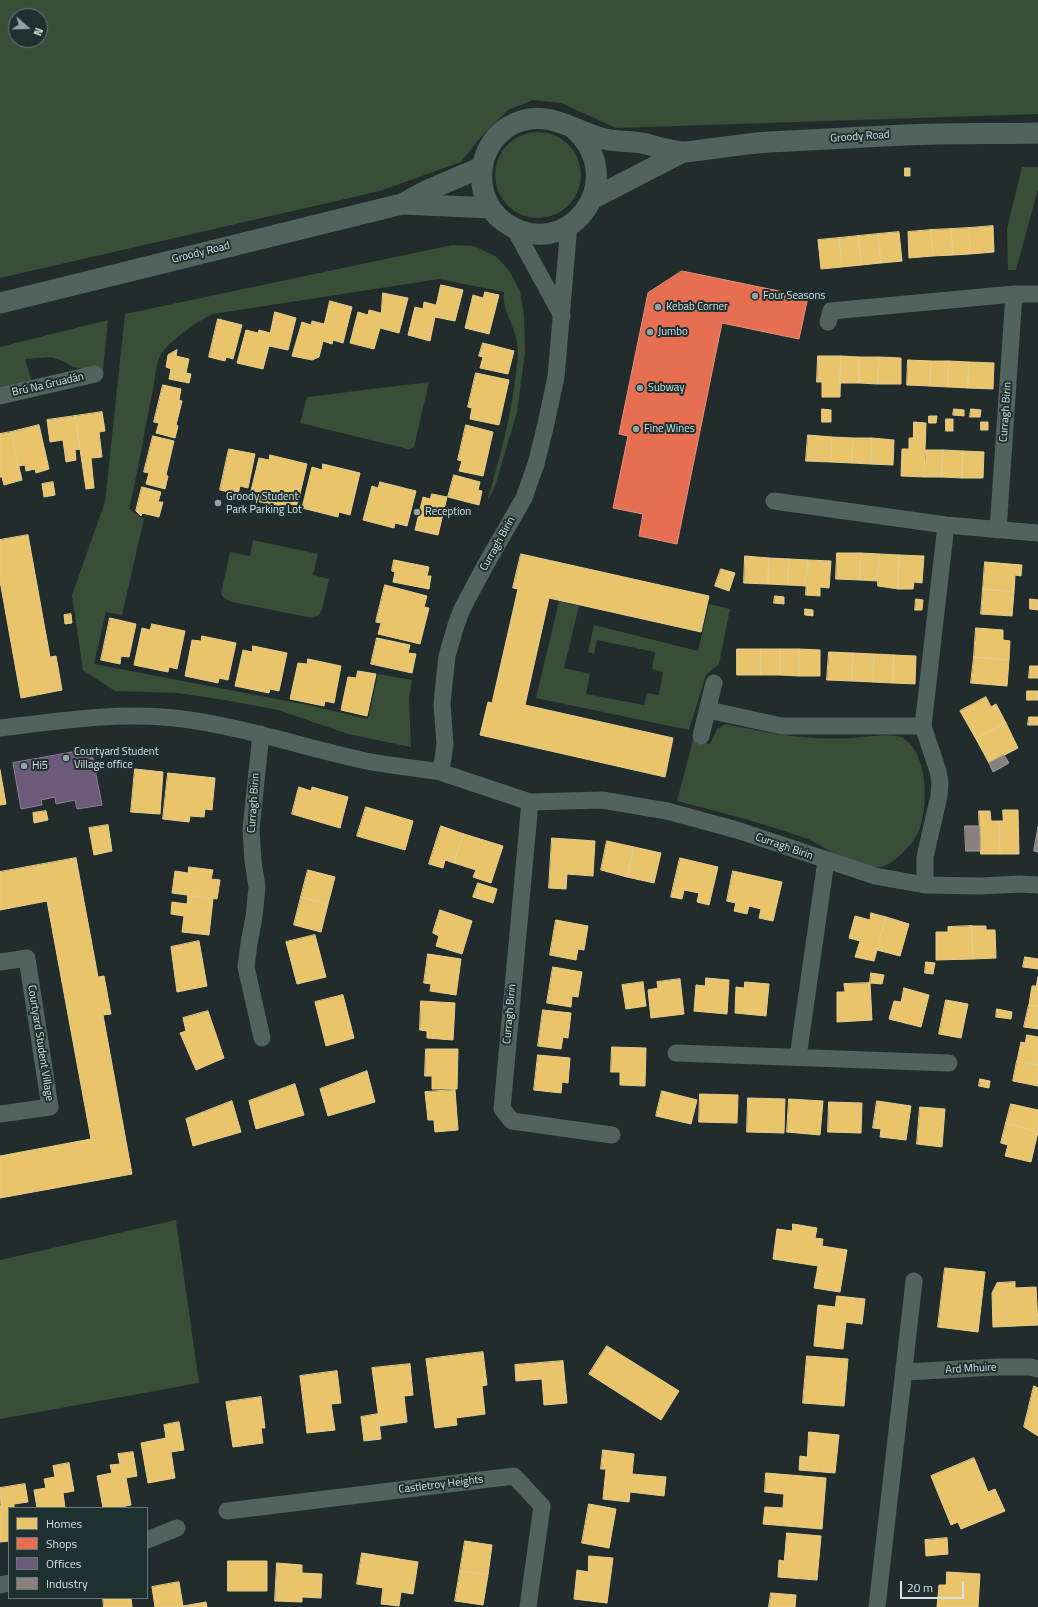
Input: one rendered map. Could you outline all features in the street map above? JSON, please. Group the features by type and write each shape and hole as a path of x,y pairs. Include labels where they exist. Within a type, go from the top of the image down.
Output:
{"street":[{"path":"572,128 582,137 589,147 597,171 596,186 592,199 580,216 569,225 558,231 546,234 526,233 514,228 502,220 491,208 484,194 482,185 482,167 484,158 491,143 504,129 520,121 537,118 556,120 572,128 603,139 640,142 683,152"},
{"name":"Groody Road","path":"683,152 763,143 905,135 1038,133"},
{"path":"592,199 683,152"},
{"path":"402,204 426,191 482,167"},
{"path":"402,204 491,208"},
{"name":"Groody Road","path":"0,303 402,204"},
{"name":"Curragh Birin","path":"440,772 445,744 442,704 447,656 462,609 524,498 536,464 553,394 562,316 569,225"},
{"path":"514,228 562,316"},
{"path":"828,322 831,310 1014,294 1038,294"},
{"name":"Curragh Birin","path":"998,530 1014,294"},
{"name":"Brú Na Gruadán","path":"0,396 95,374"},
{"path":"774,501 946,525 1038,533"},
{"path":"925,885 925,857 939,796 940,783 938,771 923,726 946,525"},
{"path":"701,736 714,683"},
{"path":"708,710 782,726 923,726"},
{"name":"Curragh Birin","path":"0,728 87,717 139,716 176,718 261,734 372,762 440,772 530,802 602,800 667,811 737,830 826,861 875,876 925,885 1038,885"},
{"name":"Curragh Birin","path":"261,734 251,829 253,861 257,887 254,917 248,943 246,968 262,1038"},
{"name":"Curragh Birin","path":"530,802 502,1109 512,1121 612,1135"},
{"name":"Curragh Birin","path":"798,1057 826,861"},
{"name":"Courtyard Student Village","path":"0,962 27,958 50,1106 0,1114"},
{"path":"676,1053 949,1063"},
{"path":"877,1607 914,1281"},
{"name":"Ard Mhuire","path":"904,1372 997,1367 1031,1367 1038,1369"},
{"name":"Castletroy Heights","path":"227,1511 514,1476 542,1506 528,1607"},
{"path":"148,1540 177,1528"}],"green space":[{"path":"0,0 1038,0 1038,114 616,128 561,103 533,100 508,110 479,139 461,162 380,191 0,278"},
{"path":"538,132 554,135 562,139 574,151 578,159 581,175 578,191 574,199 562,211 554,215 538,218 522,215 514,211 502,199 498,191 495,175 498,159 502,151 514,139 522,135"},
{"path":"1022,167 1038,167 1038,189 1016,270 1008,270 1007,229"},
{"path":"452,245 474,246 495,256 508,269 520,291 524,315 525,353 517,412 496,483 489,499 488,498 507,426 518,358 517,343 505,306 504,292 439,279 213,314 179,336 160,355 156,368 154,385 129,509 144,519 122,615 106,612 94,664 308,705 368,719 378,674 412,680 409,698 411,747 348,734 278,710 178,693 115,691 83,670 72,595 105,502 125,314"},
{"path":"108,320 103,371 73,367 63,361 51,357 25,359 31,379 28,383 0,389 0,347"},
{"path":"429,382 414,447 412,448 408,449 300,423 307,397"},
{"path":"253,540 318,554 313,575 329,579 322,610 319,615 313,618 307,617 232,602 223,597 221,594 230,552 250,556"},
{"path":"559,601 579,606 564,668 590,674 586,694 644,705 647,693 659,695 663,672 652,669 655,652 597,640 594,654 588,652 594,625 698,651 709,604 730,609 719,664 706,675 689,730 536,698"},
{"path":"726,724 776,734 810,738 844,738 888,735 903,738 911,745 917,755 924,780 925,793 923,818 916,837 896,859 881,867 871,867 834,854 808,839 743,818 677,801 693,740 710,744 717,729"},
{"path":"176,1220 199,1383 0,1419 0,1260"}],"building: Homes":[{"path":"905,168 910,168 910,176 905,176"},
{"path":"993,226 994,252 970,254 969,228"},
{"path":"969,228 970,254 953,255 951,229"},
{"path":"951,229 953,255 933,256 931,230"},
{"path":"931,230 933,256 909,258 908,232"},
{"path":"899,232 902,261 881,263 878,234"},
{"path":"878,234 881,263 861,265 858,236"},
{"path":"858,236 861,265 842,267 839,238"},
{"path":"839,238 842,267 821,269 818,240"},
{"path":"441,285 463,290 455,321 435,317 430,341 408,335 415,307 423,309 424,302 436,305"},
{"path":"485,292 499,295 489,334 465,328 473,295 483,298"},
{"path":"383,293 408,298 399,333 380,328 374,349 350,343 358,312 368,315 369,310 381,313"},
{"path":"330,301 352,307 343,343 333,340 332,344 323,341 319,357 312,360 292,356 302,322 311,325 312,321 324,324"},
{"path":"275,312 296,318 288,350 269,346 263,369 237,363 246,330 258,333 259,330 270,333"},
{"path":"218,319 242,325 233,359 226,357 225,361 209,357"},
{"path":"483,343 514,351 508,374 480,368 483,357 479,356"},
{"path":"177,350 176,356 189,359 186,373 191,374 189,383 169,379 171,369 166,367 168,355"},
{"path":"818,356 841,356 840,397 822,397 822,382 817,382"},
{"path":"841,356 859,357 859,383 840,383"},
{"path":"859,357 879,357 878,384 859,383"},
{"path":"879,357 901,358 901,384 878,384"},
{"path":"908,360 931,361 930,386 907,385"},
{"path":"931,361 949,361 948,387 930,386"},
{"path":"949,361 969,362 968,388 948,387"},
{"path":"969,362 994,363 993,389 968,388"},
{"path":"476,373 509,380 499,425 470,419 472,408 468,407"},
{"path":"163,385 181,389 179,400 182,401 176,425 178,426 175,438 156,433 159,423 154,422"},
{"path":"822,409 831,410 831,422 822,422"},
{"path":"954,409 964,410 964,416 953,415"},
{"path":"971,409 981,410 980,417 970,417"},
{"path":"102,412 105,431 99,432 102,457 91,458 94,488 86,489 75,416"},
{"path":"75,416 80,449 75,450 76,460 66,462 63,440 50,442 47,420"},
{"path":"929,416 937,416 936,423 929,423"},
{"path":"946,419 953,419 953,431 946,431"},
{"path":"914,422 926,423 924,477 901,476 902,449 909,449 909,438 913,438"},
{"path":"981,422 988,422 988,430 981,430"},
{"path":"39,425 49,469 36,473 35,469 26,471 25,465 19,466 11,432"},
{"path":"466,425 493,432 483,476 459,471 462,461 458,460"},
{"path":"11,432 22,480 4,485 2,477 0,477 0,434"},
{"path":"808,435 832,437 831,462 806,461"},
{"path":"153,436 174,441 166,475 168,476 165,489 146,484 149,473 144,472"},
{"path":"832,437 853,438 852,463 831,462"},
{"path":"853,438 872,438 871,464 852,463"},
{"path":"872,438 894,440 893,465 871,464"},
{"path":"229,449 255,454 248,488 240,486 238,494 220,490"},
{"path":"926,450 943,450 942,477 924,477"},
{"path":"943,450 963,451 962,478 942,477"},
{"path":"963,451 984,452 983,478 962,478"},
{"path":"270,455 307,464 297,506 286,503 284,508 249,499 259,458 269,460"},
{"path":"323,464 360,473 350,515 339,512 338,517 302,508 312,467 322,470"},
{"path":"454,475 480,482 478,490 482,491 479,505 448,497"},
{"path":"53,482 55,495 44,497 42,484"},
{"path":"380,482 416,491 407,526 395,523 394,528 363,520 372,486 378,488"},
{"path":"142,487 161,492 158,502 163,502 159,517 142,513 141,516 136,511"},
{"path":"432,494 447,497 438,535 415,530 423,497 430,499"},
{"path":"28,535 50,657 56,656 62,690 21,698 0,581 0,540"},
{"path":"837,553 861,553 860,580 836,579"},
{"path":"861,553 879,554 878,581 860,580"},
{"path":"521,554 709,596 701,632 549,598 525,705 673,738 665,777 480,735 488,702 492,703 518,589 513,588"},
{"path":"879,554 899,555 898,589 878,586"},
{"path":"899,555 924,556 922,583 914,582 913,589 898,589"},
{"path":"745,556 769,558 768,584 744,583"},
{"path":"769,558 789,559 788,585 768,584"},
{"path":"789,559 808,560 807,586 788,585"},
{"path":"394,560 429,567 427,576 431,576 429,589 393,582 395,572 392,571"},
{"path":"808,560 831,561 829,588 820,587 820,596 806,595"},
{"path":"985,562 1022,565 1021,576 1015,575 1014,592 983,589"},
{"path":"721,569 735,573 729,591 715,586"},
{"path":"385,585 427,596 424,607 429,608 420,644 378,634 381,623 376,622"},
{"path":"983,589 1014,592 1012,616 981,614"},
{"path":"775,596 784,597 784,604 774,603"},
{"path":"916,599 923,600 922,610 915,610"},
{"path":"1030,599 1038,600 1038,610 1030,609"},
{"path":"805,609 813,610 813,616 805,615"},
{"path":"71,614 72,623 65,624 64,615"},
{"path":"110,618 136,624 129,657 121,656 120,664 101,660"},
{"path":"152,624 185,631 177,669 169,667 168,672 134,665 142,628 150,630"},
{"path":"976,628 1003,630 1003,640 1010,641 1009,660 974,657"},
{"path":"202,636 236,643 228,680 219,678 218,683 185,676 192,640 201,641"},
{"path":"377,638 410,645 408,653 416,654 412,673 371,664"},
{"path":"253,646 287,653 279,691 270,689 269,693 235,686 243,650 252,652"},
{"path":"737,649 761,649 761,675 737,675"},
{"path":"761,649 780,649 780,675 761,675"},
{"path":"780,649 799,649 799,676 780,675"},
{"path":"799,649 820,650 820,676 799,676"},
{"path":"829,652 853,653 852,681 827,680"},
{"path":"853,653 874,654 873,682 852,681"},
{"path":"874,654 894,655 893,683 873,682"},
{"path":"894,655 916,656 915,684 893,683"},
{"path":"974,657 1009,660 1007,686 971,683"},
{"path":"308,659 341,666 334,703 325,701 324,706 290,699 298,663 307,664"},
{"path":"1030,666 1038,666 1038,678 1029,678"},
{"path":"358,671 376,674 367,716 341,710 348,677 356,678"},
{"path":"1027,691 1038,691 1038,700 1027,700"},
{"path":"986,697 991,707 996,704 1006,723 976,739 960,711"},
{"path":"1029,717 1038,717 1038,725 1028,725"},
{"path":"1006,723 1018,748 989,763 976,739"},
{"path":"135,769 163,772 160,814 131,812"},
{"path":"0,770 6,804 0,805"},
{"path":"168,773 215,778 212,810 205,809 204,817 190,816 189,822 163,819"},
{"path":"299,787 311,791 312,787 348,797 340,828 292,814"},
{"path":"366,807 413,821 405,850 357,836"},
{"path":"1003,810 1018,810 1019,854 1000,854 999,821 1003,821"},
{"path":"46,811 48,820 34,823 33,813"},
{"path":"979,811 990,811 991,821 999,821 1000,854 981,854"},
{"path":"108,825 112,851 94,855 89,828"},
{"path":"441,826 464,834 454,863 445,860 443,868 429,864"},
{"path":"464,834 503,846 491,883 473,877 476,870 454,863"},
{"path":"552,838 595,841 593,876 567,874 566,889 549,888"},
{"path":"607,841 634,847 627,877 601,870"},
{"path":"634,847 661,853 654,883 627,877"},
{"path":"76,858 98,977 104,976 111,1014 103,1015 132,1174 0,1198 0,1156 91,1139 47,901 0,910 0,872"},
{"path":"680,858 718,867 709,905 697,902 699,893 684,890 682,899 671,897"},
{"path":"189,867 213,870 211,879 220,880 217,899 172,893 175,871 188,873"},
{"path":"308,870 335,877 328,904 301,897"},
{"path":"733,871 782,882 773,921 759,918 761,909 749,906 747,914 734,911 736,903 727,901"},
{"path":"478,883 497,889 493,903 473,897"},
{"path":"188,895 213,899 209,935 182,932 184,916 171,914 172,902 187,904"},
{"path":"301,897 328,904 321,932 294,925"},
{"path":"440,910 472,921 462,954 436,946 439,936 433,933"},
{"path":"871,913 886,917 874,961 855,957 860,941 849,938 855,916 870,920"},
{"path":"886,917 909,924 900,956 877,950"},
{"path":"556,920 588,926 584,950 578,949 576,960 550,955"},
{"path":"972,926 986,926 986,930 995,930 996,958 973,959"},
{"path":"972,926 973,959 936,960 936,932 948,932 948,927"},
{"path":"315,935 326,977 297,984 286,942"},
{"path":"199,941 207,986 177,992 171,947"},
{"path":"428,954 461,959 456,995 430,991 431,984 424,983"},
{"path":"1025,957 1038,959 1038,969 1023,967"},
{"path":"926,962 935,963 933,974 925,973"},
{"path":"553,967 582,972 578,997 572,996 571,1007 547,1003"},
{"path":"871,973 884,975 882,984 870,983"},
{"path":"1038,977 1038,1006 1029,1005 1032,986 1036,986"},
{"path":"706,978 729,980 727,1014 694,1011 696,985 705,986"},
{"path":"680,979 684,1014 651,1018 648,990 658,988 657,982"},
{"path":"643,982 646,1006 626,1009 622,985"},
{"path":"745,982 769,984 766,1016 735,1013 736,987 744,988"},
{"path":"870,983 872,1020 837,1022 837,992 845,992 844,984"},
{"path":"904,988 929,995 921,1027 889,1019 894,1001 901,1002"},
{"path":"343,995 354,1038 326,1046 315,1002"},
{"path":"946,1000 968,1004 961,1038 939,1034"},
{"path":"421,1001 455,1003 453,1040 427,1038 427,1031 420,1030"},
{"path":"1029,1005 1038,1006 1038,1029 1024,1027"},
{"path":"997,1009 1012,1012 1011,1019 996,1017"},
{"path":"543,1010 571,1013 568,1038 563,1037 561,1049 538,1046"},
{"path":"208,1011 224,1058 196,1070 180,1033 186,1031 183,1018"},
{"path":"1027,1035 1038,1037 1038,1065 1017,1061 1021,1042 1025,1043"},
{"path":"612,1047 646,1048 645,1086 620,1085 620,1072 611,1072"},
{"path":"426,1049 458,1049 457,1089 432,1089 432,1076 425,1076"},
{"path":"538,1055 570,1058 568,1083 562,1082 561,1093 534,1090"},
{"path":"1017,1061 1038,1065 1038,1086 1013,1081"},
{"path":"367,1071 375,1102 328,1116 320,1089"},
{"path":"980,1079 990,1081 989,1088 979,1086"},
{"path":"295,1084 304,1115 256,1129 249,1101"},
{"path":"455,1090 458,1130 435,1132 434,1120 428,1120 425,1092"},
{"path":"662,1091 697,1100 691,1124 656,1116"},
{"path":"700,1094 738,1095 737,1123 699,1122"},
{"path":"748,1098 785,1099 784,1133 747,1132"},
{"path":"789,1099 823,1101 820,1135 787,1132"},
{"path":"232,1101 241,1132 193,1146 186,1119"},
{"path":"877,1101 911,1106 906,1140 880,1137 881,1129 873,1128"},
{"path":"829,1102 862,1103 861,1133 828,1132"},
{"path":"1011,1104 1038,1110 1038,1132 1006,1123"},
{"path":"920,1107 945,1109 942,1147 917,1144"},
{"path":"1006,1123 1038,1132 1031,1162 1005,1156 1008,1145 1001,1143"},
{"path":"793,1224 817,1228 815,1238 823,1239 822,1246 847,1250 840,1292 814,1288 818,1266 773,1259 777,1229 792,1231"},
{"path":"945,1268 985,1272 978,1332 938,1327"},
{"path":"1015,1282 1015,1288 1036,1287 1038,1325 993,1327 992,1293 997,1283"},
{"path":"837,1296 865,1299 862,1324 846,1322 843,1349 814,1346 818,1305 835,1307"},
{"path":"607,1346 679,1391 661,1420 589,1374"},
{"path":"483,1352 487,1385 482,1386 485,1414 456,1418 457,1425 435,1428 426,1359"},
{"path":"807,1356 848,1359 844,1406 803,1403"},
{"path":"563,1361 567,1403 544,1405 542,1379 516,1381 515,1365"},
{"path":"410,1364 413,1395 404,1396 407,1422 380,1426 372,1368"},
{"path":"337,1371 341,1403 331,1404 335,1430 307,1433 300,1376"},
{"path":"1034,1386 1038,1388 1038,1436 1024,1427"},
{"path":"261,1397 265,1428 261,1428 263,1443 233,1447 226,1402"},
{"path":"378,1414 381,1439 364,1441 361,1417"},
{"path":"179,1422 184,1450 171,1452 175,1478 148,1483 141,1443 166,1438 164,1425"},
{"path":"809,1432 839,1435 835,1473 799,1470 800,1456 807,1457"},
{"path":"603,1450 634,1454 632,1474 666,1477 664,1496 630,1492 629,1502 603,1499 606,1469 601,1469"},
{"path":"133,1452 137,1476 126,1478 131,1505 122,1507 103,1507 97,1476 112,1473 110,1465 120,1464 118,1454"},
{"path":"974,1458 988,1492 995,1489 1005,1511 961,1529 958,1522 951,1525 931,1476"},
{"path":"69,1463 74,1491 63,1493 65,1507 37,1507 34,1490 46,1488 44,1479 55,1477 53,1466"},
{"path":"766,1473 826,1478 822,1529 763,1524 765,1507 783,1508 784,1494 765,1492"},
{"path":"25,1484 28,1502 14,1504 14,1507 8,1507 8,1541 0,1542 1,1506 0,1488"},
{"path":"589,1504 616,1509 609,1548 582,1543"},
{"path":"787,1533 821,1536 817,1580 778,1577 779,1560 784,1561"},
{"path":"947,1538 948,1554 926,1556 925,1540"},
{"path":"465,1541 492,1545 488,1575 460,1571"},
{"path":"362,1553 418,1562 413,1594 401,1592 399,1606 381,1604 383,1588 357,1584"},
{"path":"589,1556 613,1558 607,1603 574,1599 577,1570 588,1572"},
{"path":"228,1561 267,1561 267,1591 228,1591"},
{"path":"277,1563 302,1565 302,1573 322,1574 321,1598 302,1597 302,1602 275,1601"},
{"path":"460,1571 488,1575 483,1605 455,1601"},
{"path":"947,1572 980,1574 978,1607 937,1607 939,1585 946,1585"},
{"path":"179,1582 183,1606 206,1602 207,1607 155,1607 152,1587"},
{"path":"771,1593 796,1595 795,1607 769,1607"},
{"path":"103,1599 131,1599 132,1607 104,1607"}],"building: Shops":[{"path":"682,271 808,297 799,339 722,323 677,544 639,536 643,514 613,508 628,436 619,434 648,293"}],"building: Offices":[{"path":"91,749 102,805 77,809 75,800 56,804 55,797 41,800 42,805 21,809 13,763"}],"building: Industry":[{"path":"1004,755 1009,763 993,772 989,763"},
{"path":"965,826 980,826 980,851 966,851"},
{"path":"1038,827 1038,852 1034,851"}],"place":[{"name":"Four Seasons","path":"755,296"},
{"name":"Kebab Corner","path":"658,307"},
{"name":"Jumbo","path":"650,332"},
{"name":"Subway","path":"640,388"},
{"name":"Fine Wines","path":"636,429"},
{"name":"Groody Student Park Parking Lot","path":"218,503"},
{"name":"Reception","path":"417,512"},
{"name":"Courtyard Student Village office","path":"66,758"},
{"name":"Hi5","path":"24,766"}]}
